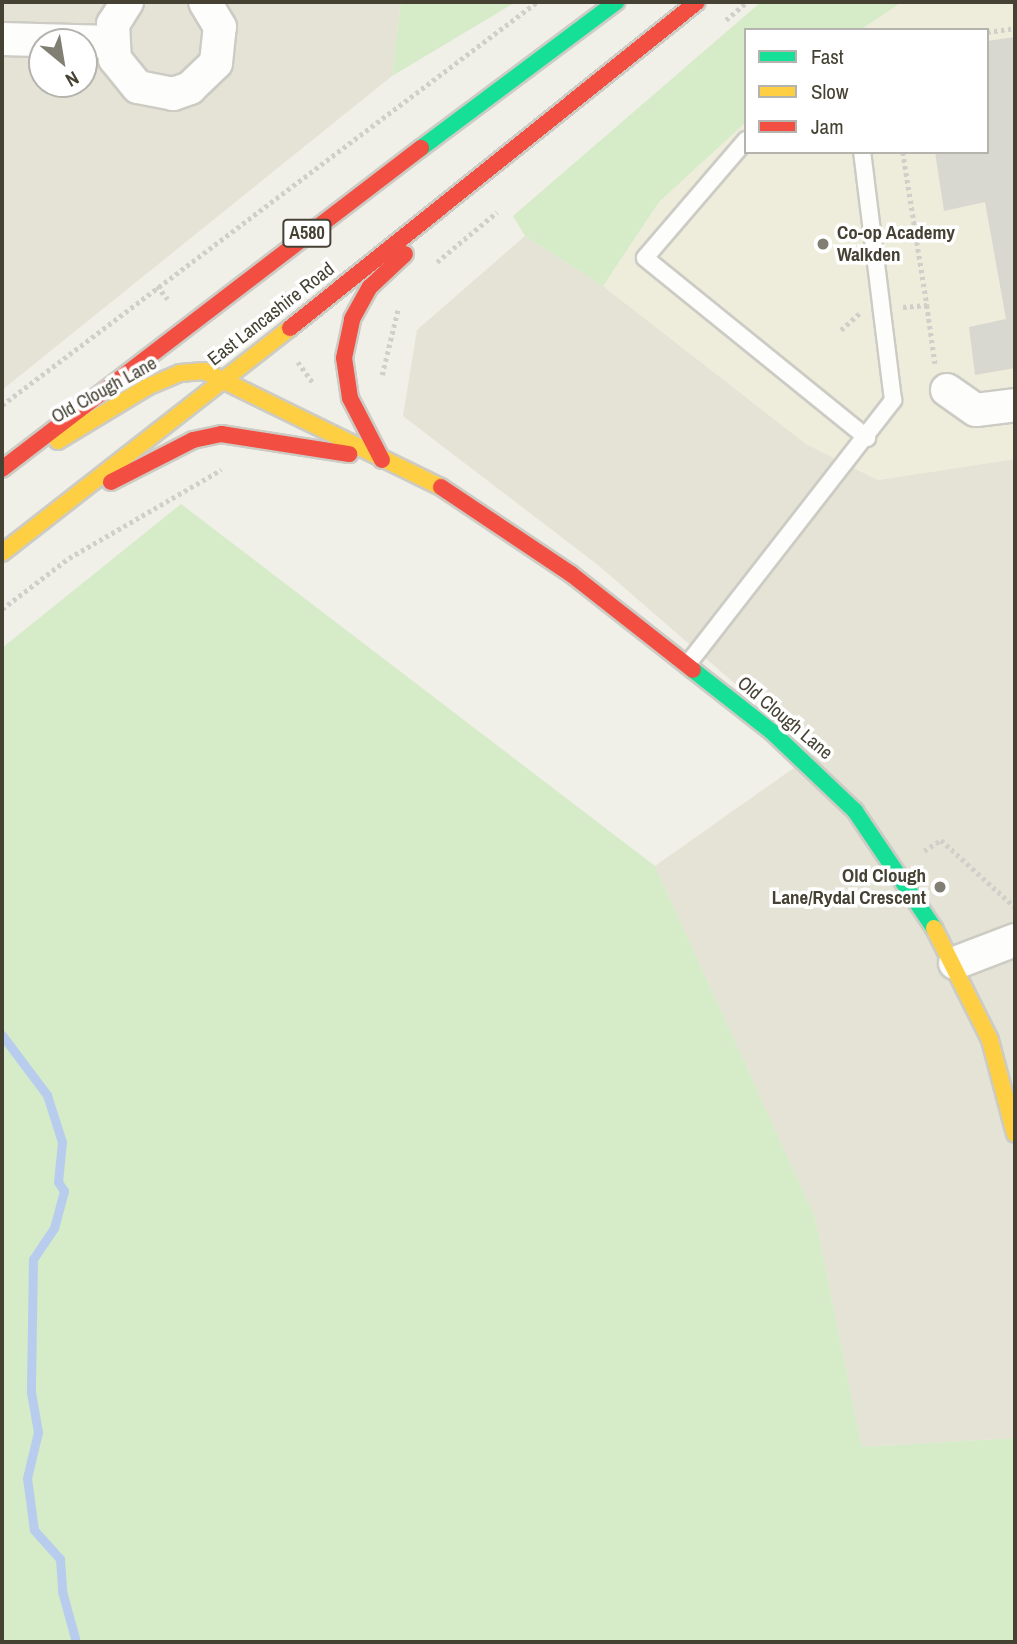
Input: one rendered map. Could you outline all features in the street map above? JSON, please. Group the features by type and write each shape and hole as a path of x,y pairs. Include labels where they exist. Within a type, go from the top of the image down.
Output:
{"main road":[{"name":"A580","path":"2,472 187,323 616,2"},
{"name":"East Lancashire Road","path":"2,553 489,172 697,2"},
{"path":"382,460 360,421 346,382 344,358 352,319 370,287 489,172"},
{"name":"Old Clough Lane","path":"2,472 180,373 204,371 225,378 382,460 458,496 571,574 687,665 829,783 896,869 955,963 990,1040 1015,1134"},
{"name":"Old Clough Lane","path":"42,522 159,455 222,434 382,460"}],"street":[{"path":"127,2 113,24 111,42 124,75 138,87 164,94 190,88 216,63 221,46 220,27 205,2"},
{"path":"2,39 111,42"},
{"path":"947,390 976,410 1015,405"},
{"path":"955,963 1015,940"}],"lane":[{"path":"744,142 645,258 867,438"},
{"path":"687,665 867,438 893,400 862,154"}],"path":[{"path":"2,404 537,2"},
{"path":"720,25 747,2"},
{"path":"989,32 1015,28"},
{"path":"904,154 926,305"},
{"path":"434,265 508,203"},
{"path":"381,380 400,301"},
{"path":"896,869 941,840 1015,907"}],"shaded area":[{"path":"2,2 401,2 392,76 2,390"},
{"name":"Co-op Academy Walkden","path":"902,2 1015,2 1015,459 878,480 806,444 603,286 659,202 744,124 744,154 989,154 989,28 863,28"},
{"path":"525,236 603,286 806,444 878,480 1015,459 1015,1438 862,1447 815,1217 655,866 815,753 598,565 403,416 417,330"}],"green space":[{"path":"401,2 516,2 392,76"},
{"path":"761,2 902,2 863,28 744,28 744,124 659,202 603,286 525,236 513,216"},
{"path":"181,504 655,866 815,1217 862,1447 1015,1438 1015,1642 2,1642 2,648"}],"building":[{"path":"1015,37 1015,368 975,375 969,327 1006,319 985,202 944,211 935,154 989,154 989,41"}],"waterway":[{"path":"2,1035 47,1095 62,1142 58,1182 64,1191 54,1228 33,1259 31,1392 38,1432 27,1478 34,1530 60,1559 62,1591 76,1642"}],"traffic: fast":[{"path":"421,148 616,2"},
{"path":"693,670 772,732 855,811 934,928"}],"traffic: slow":[{"path":"2,553 290,328"},
{"path":"58,441 147,387 180,373 204,371 441,487"},
{"path":"934,928 990,1040 1015,1134"}],"traffic: jam":[{"path":"290,328 697,2"},
{"path":"2,469 421,148"},
{"path":"382,460 350,398 344,358 352,319 370,287 405,254"},
{"path":"111,482 193,440 221,434 349,454"},
{"path":"441,487 571,574 693,670"}],"place":[{"name":"Co-op Academy Walkden","path":"823,244"},
{"name":"Old Clough Lane/Rydal Crescent","path":"940,887"}]}
